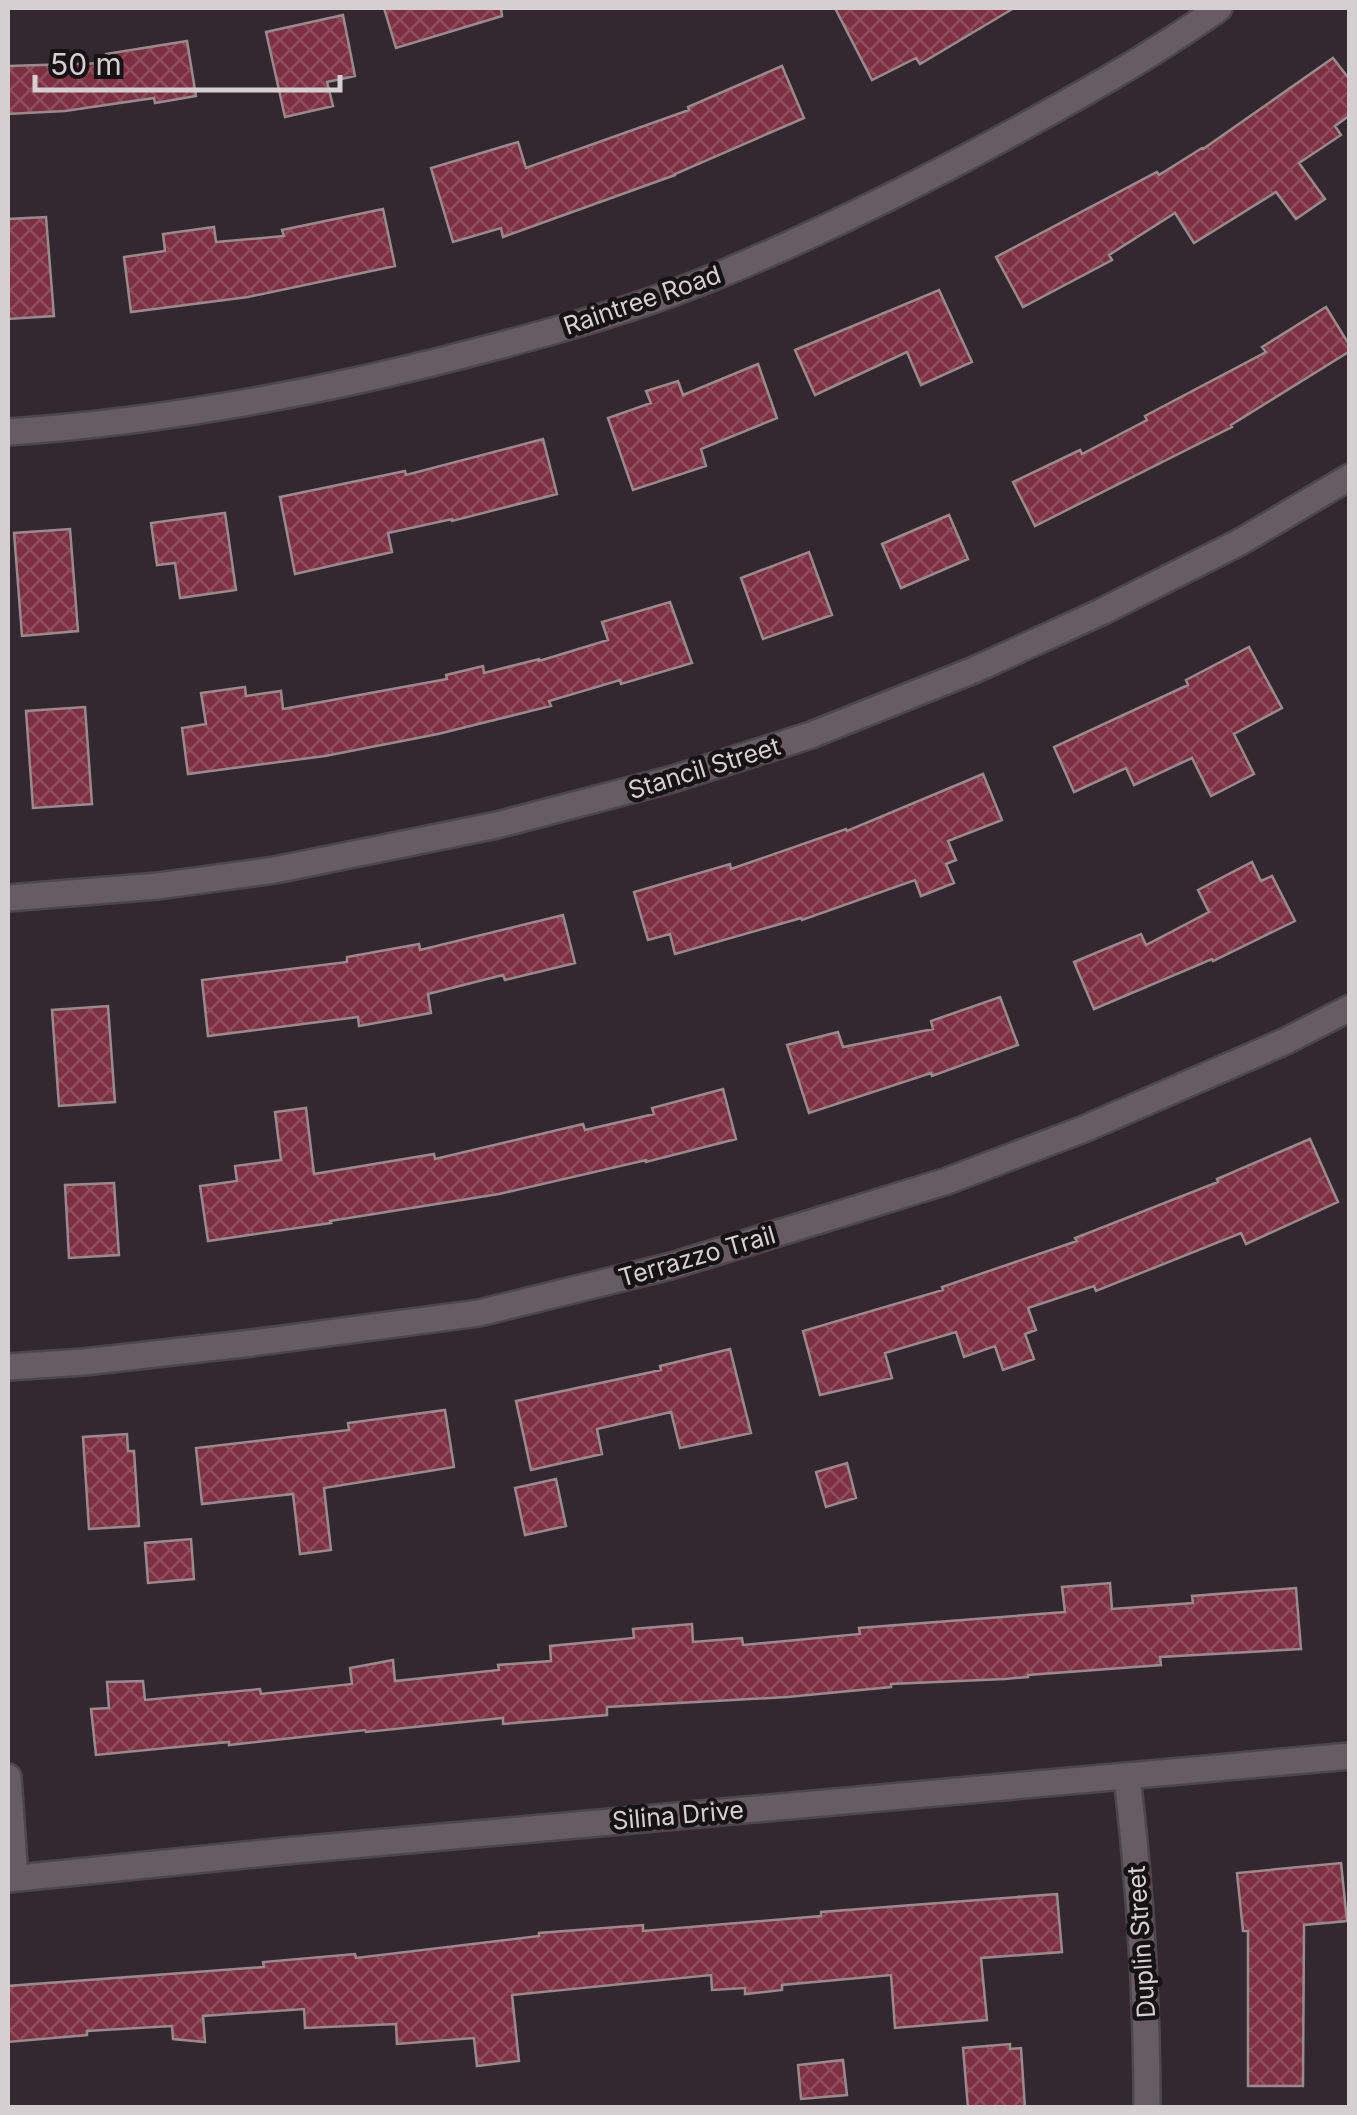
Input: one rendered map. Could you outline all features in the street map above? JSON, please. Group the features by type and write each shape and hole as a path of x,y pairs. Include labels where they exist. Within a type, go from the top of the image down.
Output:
{"street":[{"name":"Raintree Road","path":"8,432 214,408 341,384 591,321 712,278 918,184 1052,111 1220,8"},
{"name":"Stancil Street","path":"8,898 158,886 275,870 497,825 673,779 811,734 974,670 1101,612 1222,550 1350,477"},
{"name":"Terrazzo Trail","path":"8,1367 234,1345 479,1313 672,1266 948,1181 1121,1113 1286,1041 1350,1008"},
{"name":"Silina Drive","path":"11,1878 1350,1756"},
{"name":"Duplin Street","path":"1127,1776 1147,2028 1148,2108"},
{"path":"8,1777 11,1878"}],"building":[{"path":"384,8 501,8 502,16 396,48"},
{"path":"835,8 1014,8 920,64 916,58 872,80"},
{"path":"343,15 355,76 327,82 333,106 285,117 266,32"},
{"path":"187,41 196,96 155,103 154,98 65,111 8,114 8,66 107,63 106,54"},
{"path":"1333,58 1350,80 1350,115 1335,126 1341,135 1299,163 1325,199 1296,219 1276,192 1194,243 1175,213 1109,255 1112,260 1023,307 996,257 1157,172 1159,175"},
{"path":"782,66 804,118 675,175 503,237 501,228 453,242 431,168 518,142 526,168 689,110 688,107"},
{"path":"383,209 395,266 248,297 131,312 124,257 165,251 163,234 214,227 216,242 284,236 282,230"},
{"path":"46,217 54,316 8,319 8,219"},
{"path":"939,290 972,362 921,385 907,352 815,395 795,350"},
{"path":"1326,307 1350,351 1232,427 1035,526 1013,482 1080,450 1082,454 1147,420 1145,416 1266,352 1262,347"},
{"path":"758,364 777,418 701,449 706,466 633,490 608,418 651,403 646,391 678,381 683,395"},
{"path":"543,439 557,494 388,533 392,552 295,574 280,497 405,471 406,475"},
{"path":"225,513 236,590 180,598 175,563 157,565 151,523"},
{"path":"949,515 968,559 901,588 882,544"},
{"path":"70,529 78,631 22,636 14,533"},
{"path":"809,552 832,615 763,639 741,578"},
{"path":"670,602 692,663 549,701 551,706 438,734 325,756 188,774 182,728 206,724 201,693 245,687 246,696 281,691 283,709 447,679 446,675 483,666 484,673 608,640 602,622"},
{"path":"1249,647 1282,708 1234,734 1254,774 1211,796 1192,758 1134,785 1126,768 1074,792 1054,747 1188,685 1186,680"},
{"path":"85,707 92,804 33,808 26,711"},
{"path":"983,774 1002,820 948,841 956,860 946,864 954,883 921,896 915,880 802,920 675,954 670,934 648,940 634,892 730,864 731,869 847,831"},
{"path":"1252,862 1261,881 1272,876 1295,921 1213,961 1094,1009 1074,962 1141,934 1146,945 1209,912 1198,890"},
{"path":"563,915 575,963 505,980 503,975 428,994 431,1013 359,1026 358,1017 208,1036 202,980 347,962 347,957 419,944 420,950"},
{"path":"1000,997 1018,1045 809,1113 787,1045 838,1032 843,1047 933,1029 931,1021"},
{"path":"108,1006 115,1102 59,1106 52,1010"},
{"path":"723,1089 736,1139 499,1194 208,1241 200,1186 237,1181 235,1166 281,1160 275,1112 306,1108 314,1174 434,1154 435,1159 583,1124 585,1130 654,1114 652,1108"},
{"path":"1310,1139 1338,1202 1246,1244 1241,1233 1096,1291 1094,1286 1028,1308 1036,1330 1025,1334 1034,1359 1003,1370 995,1346 964,1357 956,1332 885,1353 892,1378 820,1395 803,1331 943,1290 942,1287 1077,1241 1075,1238 1218,1182 1217,1179"},
{"path":"114,1183 119,1255 69,1258 65,1185"},
{"path":"730,1349 751,1433 680,1448 671,1412 597,1429 602,1454 531,1470 516,1401 661,1370 660,1366"},
{"path":"445,1410 454,1467 324,1488 331,1550 300,1554 293,1494 202,1504 196,1448 349,1430 348,1423"},
{"path":"127,1434 128,1451 134,1451 139,1526 89,1529 83,1437"},
{"path":"847,1463 856,1498 826,1507 816,1472"},
{"path":"556,1479 566,1526 525,1535 515,1488"},
{"path":"191,1539 194,1579 148,1583 145,1543"},
{"path":"1110,1583 1112,1609 1193,1603 1192,1596 1296,1588 1301,1649 1160,1657 1161,1665 1005,1679 891,1684 787,1697 607,1707 607,1715 503,1724 503,1718 96,1755 91,1709 109,1708 107,1682 143,1681 145,1700 260,1689 261,1694 352,1684 350,1668 393,1660 395,1681 551,1661 550,1646 634,1638 633,1629 692,1624 693,1642 742,1638 743,1645 860,1634 859,1628 1065,1612 1062,1587"},
{"path":"1341,1863 1347,1921 1304,1925 1303,2086 1248,2086 1248,1931 1243,1931 1237,1873"},
{"path":"1057,1894 1062,1952 981,1958 987,2020 895,2028 891,1975 782,1985 782,1990 745,1994 745,1988 712,1990 711,1975 512,1995 519,2061 477,2066 474,2038 397,2044 396,2024 305,2028 304,2009 203,2016 205,2042 173,2039 172,2026 87,2031 87,2035 8,2042 8,1986 264,1967 263,1962 355,1954 356,1958 539,1933 643,1925 643,1931 821,1916 821,1912"},
{"path":"1010,2044 1010,2049 1021,2048 1025,2108 968,2108 963,2048"},
{"path":"843,2060 847,2095 801,2099 798,2065"}]}
